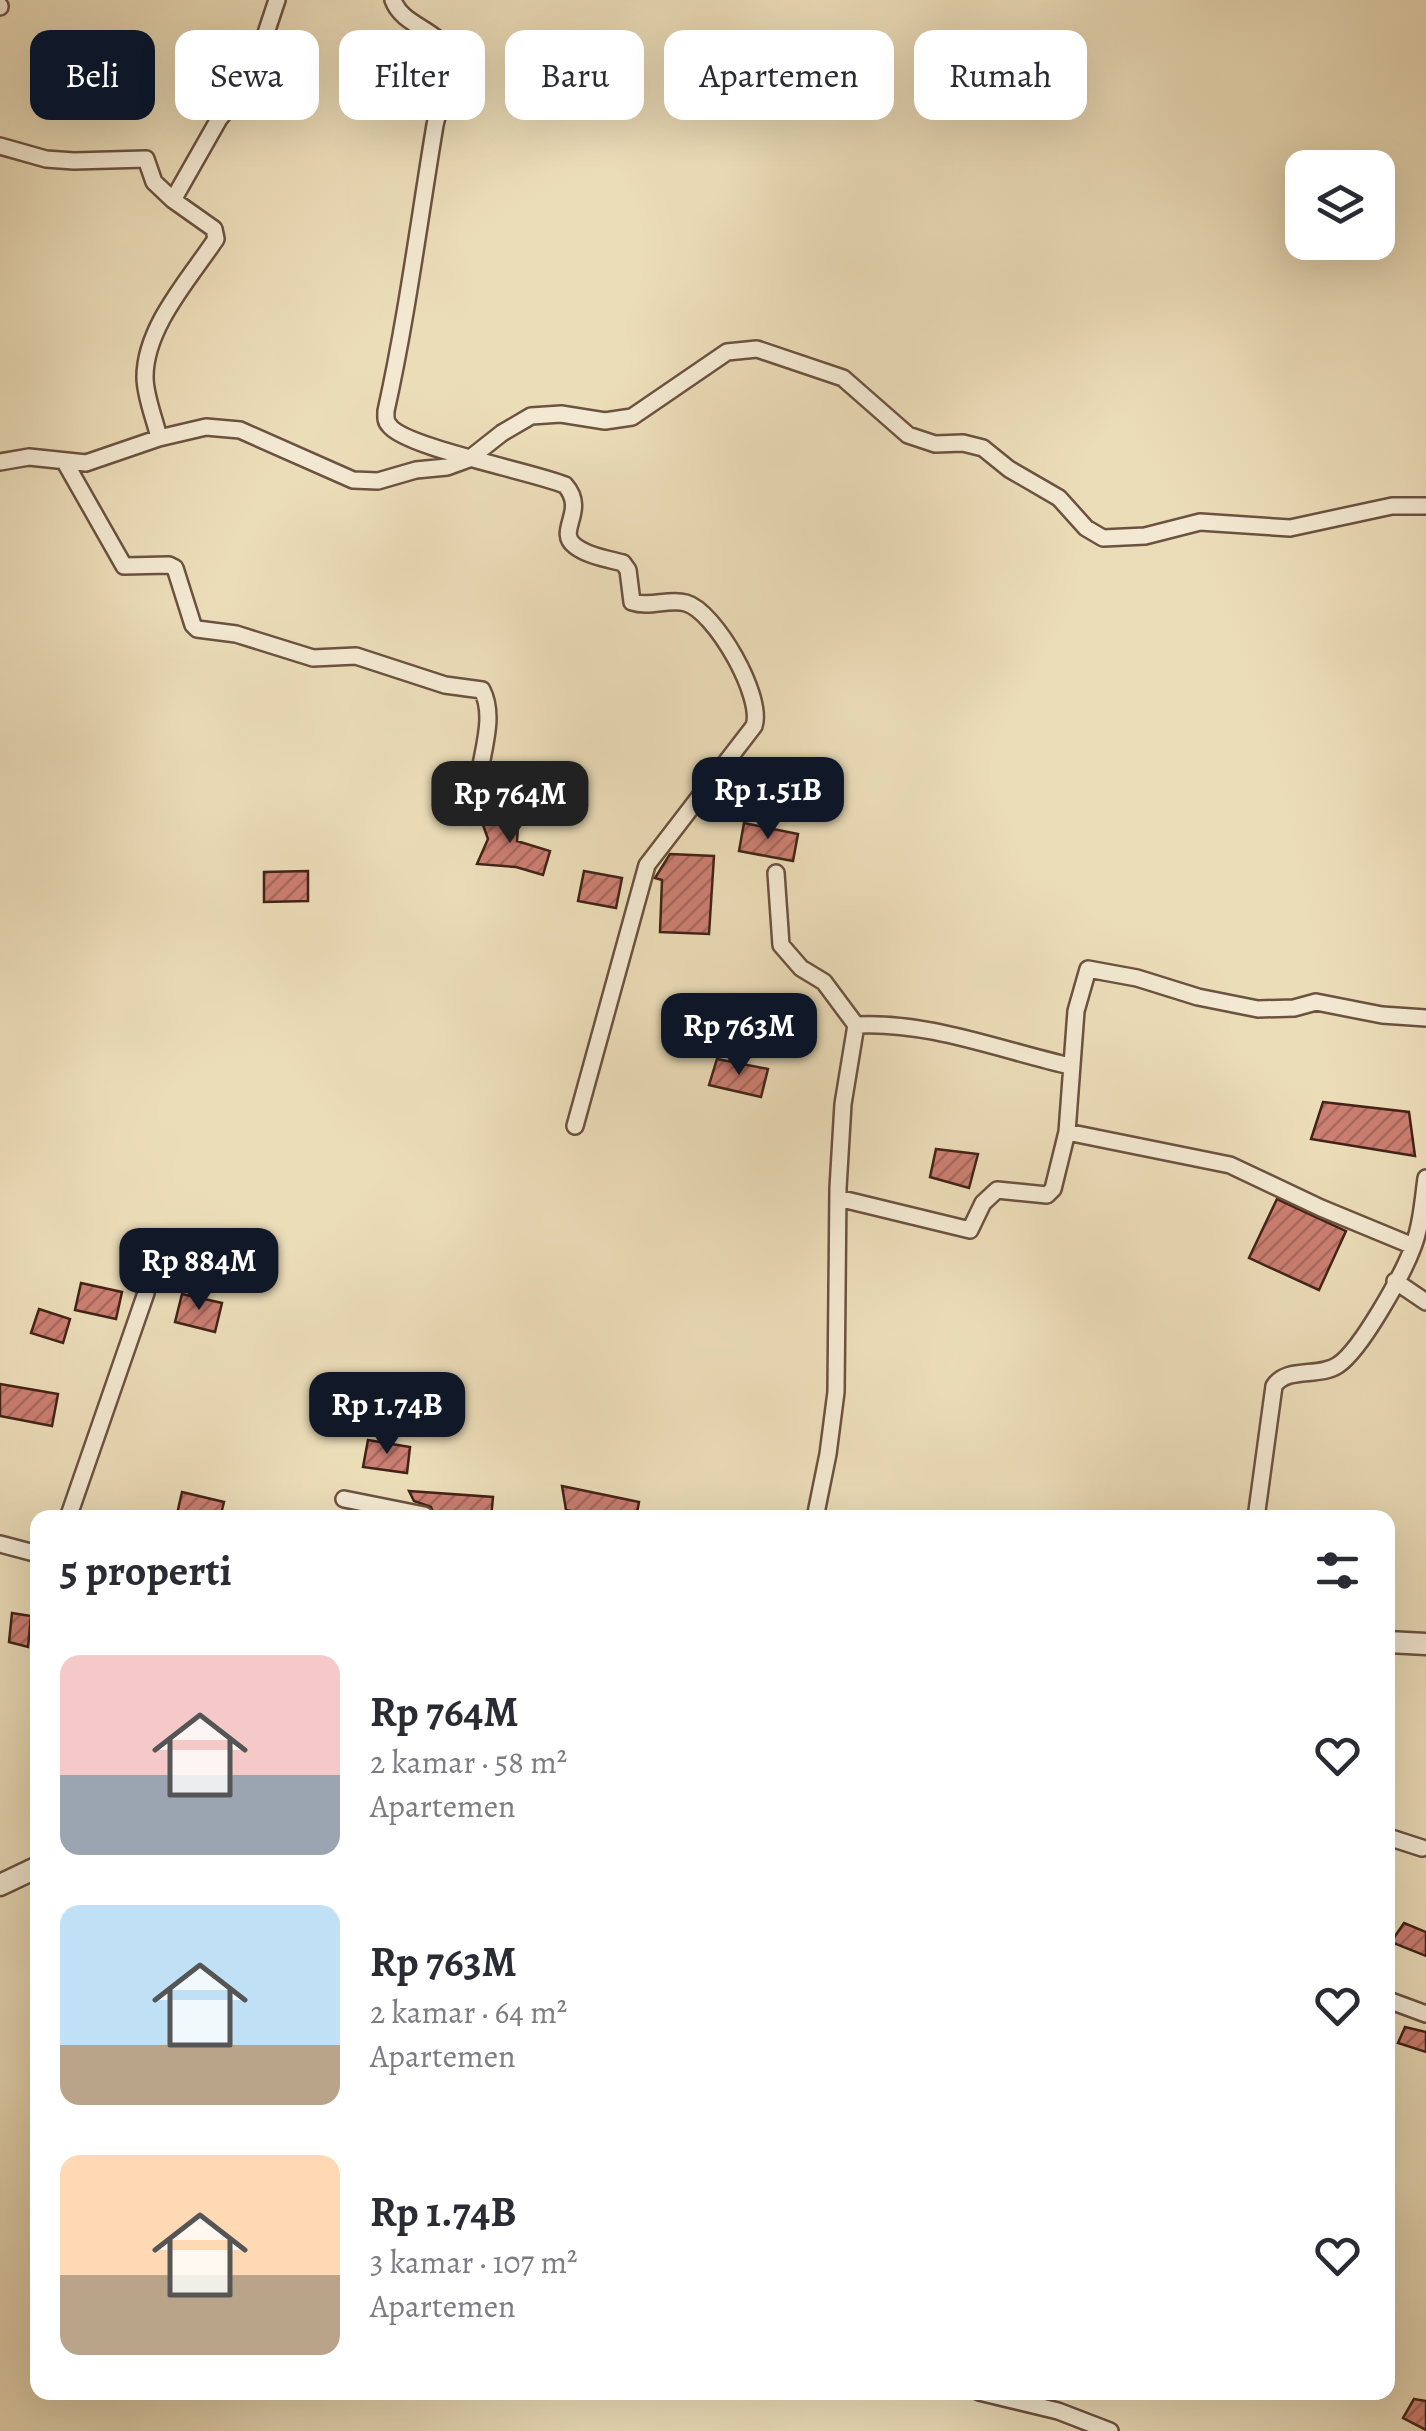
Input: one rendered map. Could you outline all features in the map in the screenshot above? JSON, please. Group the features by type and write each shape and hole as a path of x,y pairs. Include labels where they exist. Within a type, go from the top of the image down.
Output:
{"street":[{"path":"173,200 219,119 242,92 255,66 276,0"},
{"path":"394,0 404,18 442,44 450,65 434,130 407,314 386,422 391,430 469,459 565,486 573,494 576,506 569,523 568,537 573,545 623,563 628,570 632,602 691,604 724,637 753,698 757,717 647,866 575,1126"},
{"path":"0,146 60,160 146,159 154,182 214,229 216,238 166,316 150,349 146,386 160,438"},
{"path":"0,464 28,458 86,464 160,438 206,428 240,430 361,482 447,467 469,459 502,432 531,416 561,414 605,421 632,417 726,352 757,349 850,382 908,435 935,444 983,448 1009,470 1060,498 1086,528 1103,538 1145,536 1200,522 1290,528 1376,508 1426,506"},
{"path":"66,464 124,566 175,568 197,630 236,634 310,657 356,656 445,686 482,690 486,698 486,751 478,782 480,814"},
{"path":"776,873 780,945 801,968 824,982 856,1025 844,1104 838,1198 836,1392 817,1510"},
{"path":"838,1198 970,1230 984,1203 997,1190 1047,1195 1053,1189 1067,1132 1070,1066 1080,992 1086,971 1092,968 1198,997 1258,1008 1278,1010 1328,1002 1382,1015 1426,1018"},
{"path":"856,1025 883,1024 940,1033 1070,1066"},
{"path":"1067,1132 1230,1165 1310,1204 1413,1246"},
{"path":"1257,1510 1274,1386 1279,1378 1330,1369 1349,1356 1413,1246 1426,1178"},
{"path":"1395,1282 1426,1302"},
{"path":"71,1510 146,1293"},
{"path":"344,1499 403,1510"},
{"path":"0,1544 30,1552"},
{"path":"1395,1642 1426,1644"},
{"path":"1395,1839 1422,1848"},
{"path":"0,1885 30,1871"},
{"path":"1395,2003 1426,2014"},
{"path":"1014,2400 1058,2410 1110,2431"}],"building":[{"path":"491,814 519,814 517,841 550,851 543,875 516,867 477,864 488,839 483,825"},
{"path":"744,823 798,834 793,861 739,851"},
{"path":"670,854 714,856 709,934 660,932 662,880 655,878"},
{"path":"308,871 308,901 264,902 264,872"},
{"path":"584,871 622,878 616,908 578,901"},
{"path":"717,1059 768,1069 761,1097 709,1085"},
{"path":"1323,1102 1409,1112 1415,1156 1311,1139"},
{"path":"936,1149 978,1154 969,1188 930,1177"},
{"path":"1277,1199 1346,1231 1319,1290 1249,1258"},
{"path":"81,1283 122,1292 116,1319 75,1310"},
{"path":"182,1294 222,1303 215,1332 175,1322"},
{"path":"39,1309 70,1319 63,1343 31,1333"},
{"path":"0,1384 58,1394 52,1426 0,1416"},
{"path":"368,1440 410,1447 407,1473 363,1467"},
{"path":"562,1486 639,1502 638,1510 566,1510"},
{"path":"409,1491 493,1497 492,1510 432,1510 414,1501"},
{"path":"182,1492 224,1502 222,1510 178,1510"},
{"path":"12,1613 30,1616 28,1647 9,1642"},
{"path":"1404,1923 1426,1932 1426,1956 1395,1944"},
{"path":"1405,2027 1426,2032 1426,2052 1398,2043"},
{"path":"1414,2399 1426,2401 1426,2430 1403,2418"}]}
